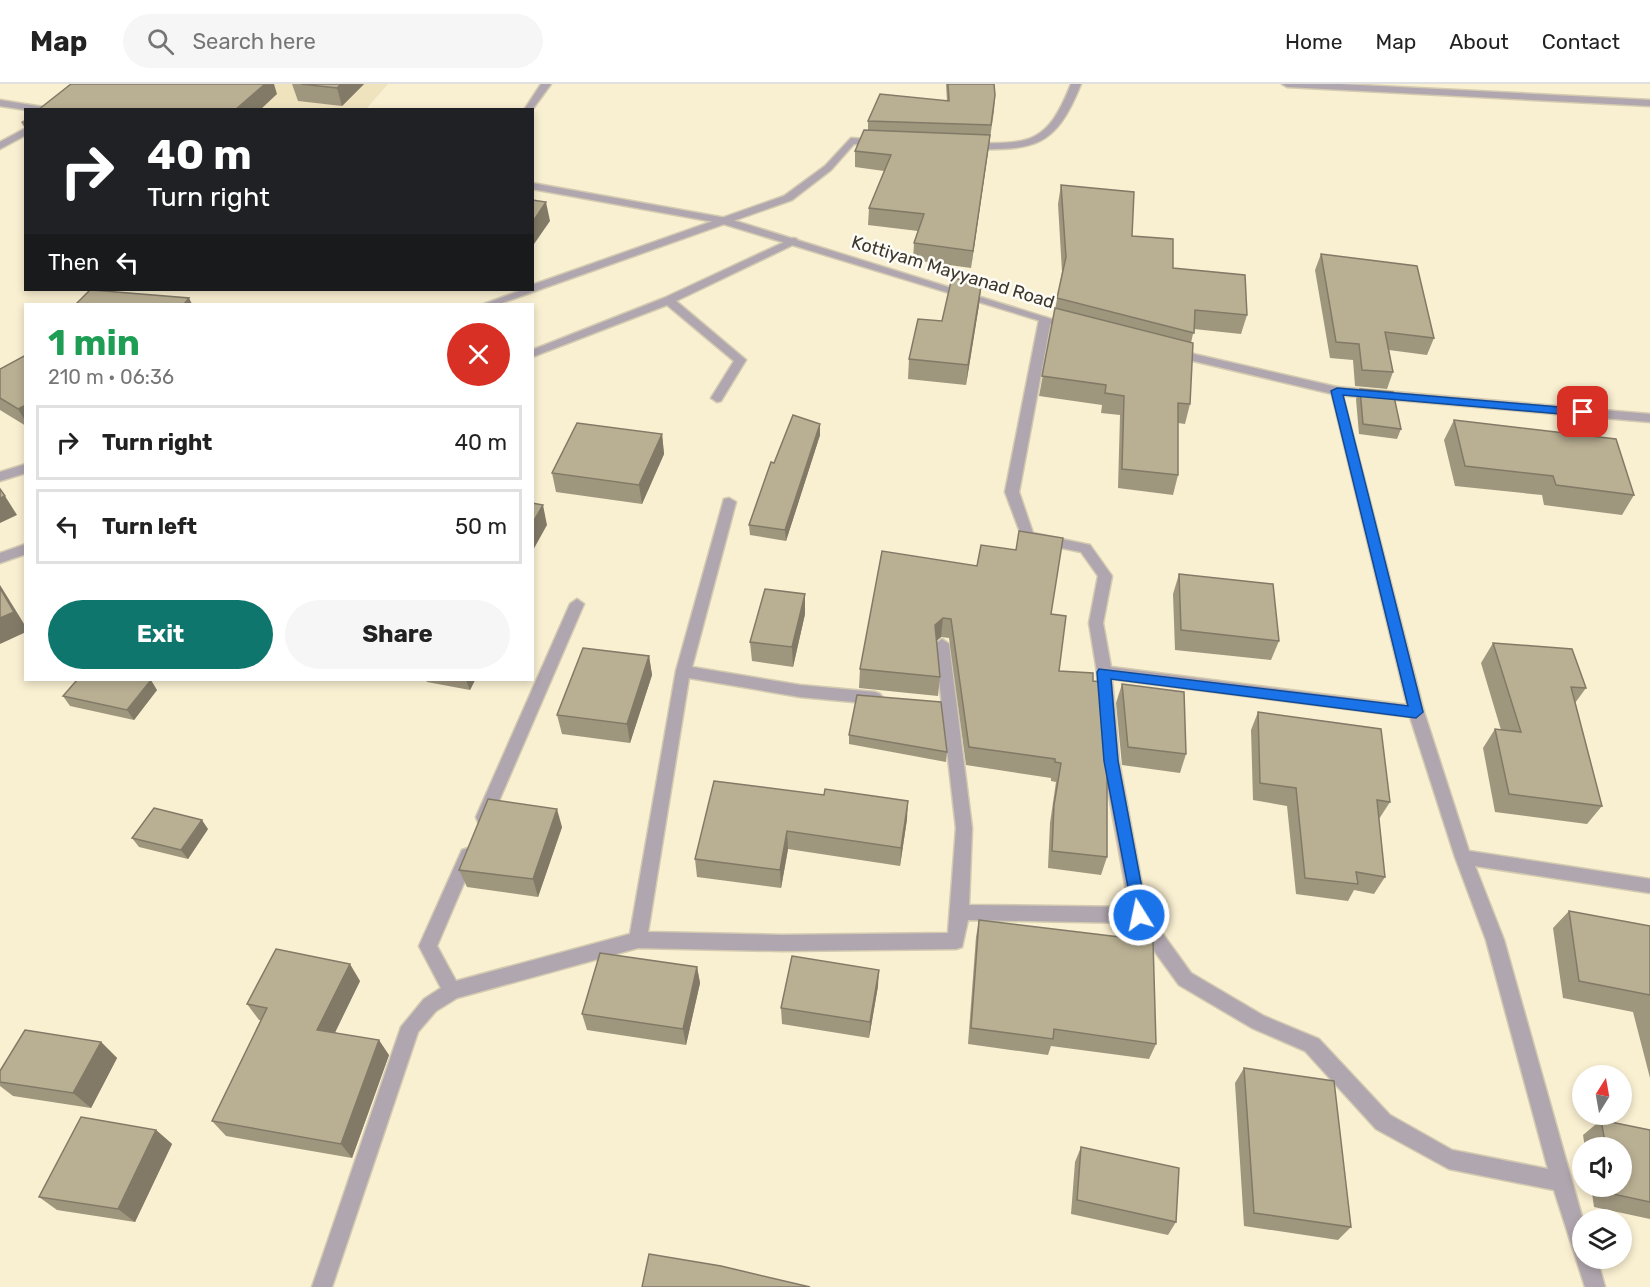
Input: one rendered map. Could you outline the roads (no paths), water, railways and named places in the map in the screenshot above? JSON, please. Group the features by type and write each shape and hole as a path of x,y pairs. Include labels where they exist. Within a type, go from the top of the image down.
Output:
{"street":[{"path":"529,108 546,84"},
{"path":"951,146 1019,147 1041,141 1055,128 1076,84"},
{"path":"1287,84 1650,103"},
{"path":"1536,98 1543,86"},
{"path":"0,103 31,108"},
{"path":"0,146 24,132"},
{"path":"534,288 788,198 828,168 851,141 895,144"},
{"name":"Kottiyam Mayyanad Road","path":"534,186 722,220 1088,332"},
{"path":"534,353 668,300 793,240"},
{"path":"493,303 526,291"},
{"path":"668,300 740,360 717,398"},
{"path":"1045,320 1012,492 1028,537 1085,548 1105,576 1096,623 1104,672 1111,761 1139,915 1185,979 1258,1022 1312,1046 1383,1122 1449,1159 1561,1182"},
{"path":"1154,349 1337,391 1650,418"},
{"path":"1337,391 1416,712 1463,857 1495,940 1572,1217"},
{"path":"0,477 24,469"},
{"path":"638,940 683,671 729,502"},
{"path":"0,558 24,550"},
{"path":"452,991 428,946 577,604"},
{"path":"322,1287 410,1027 430,1005 452,991 638,940 782,944 956,941 960,912 964,828 944,704 942,644"},
{"path":"683,671 800,691 892,700"},
{"path":"1104,672 1416,712"},
{"path":"1463,857 1650,886"},
{"path":"960,912 1139,915"},
{"path":"1589,1269 1595,1287"}]}
